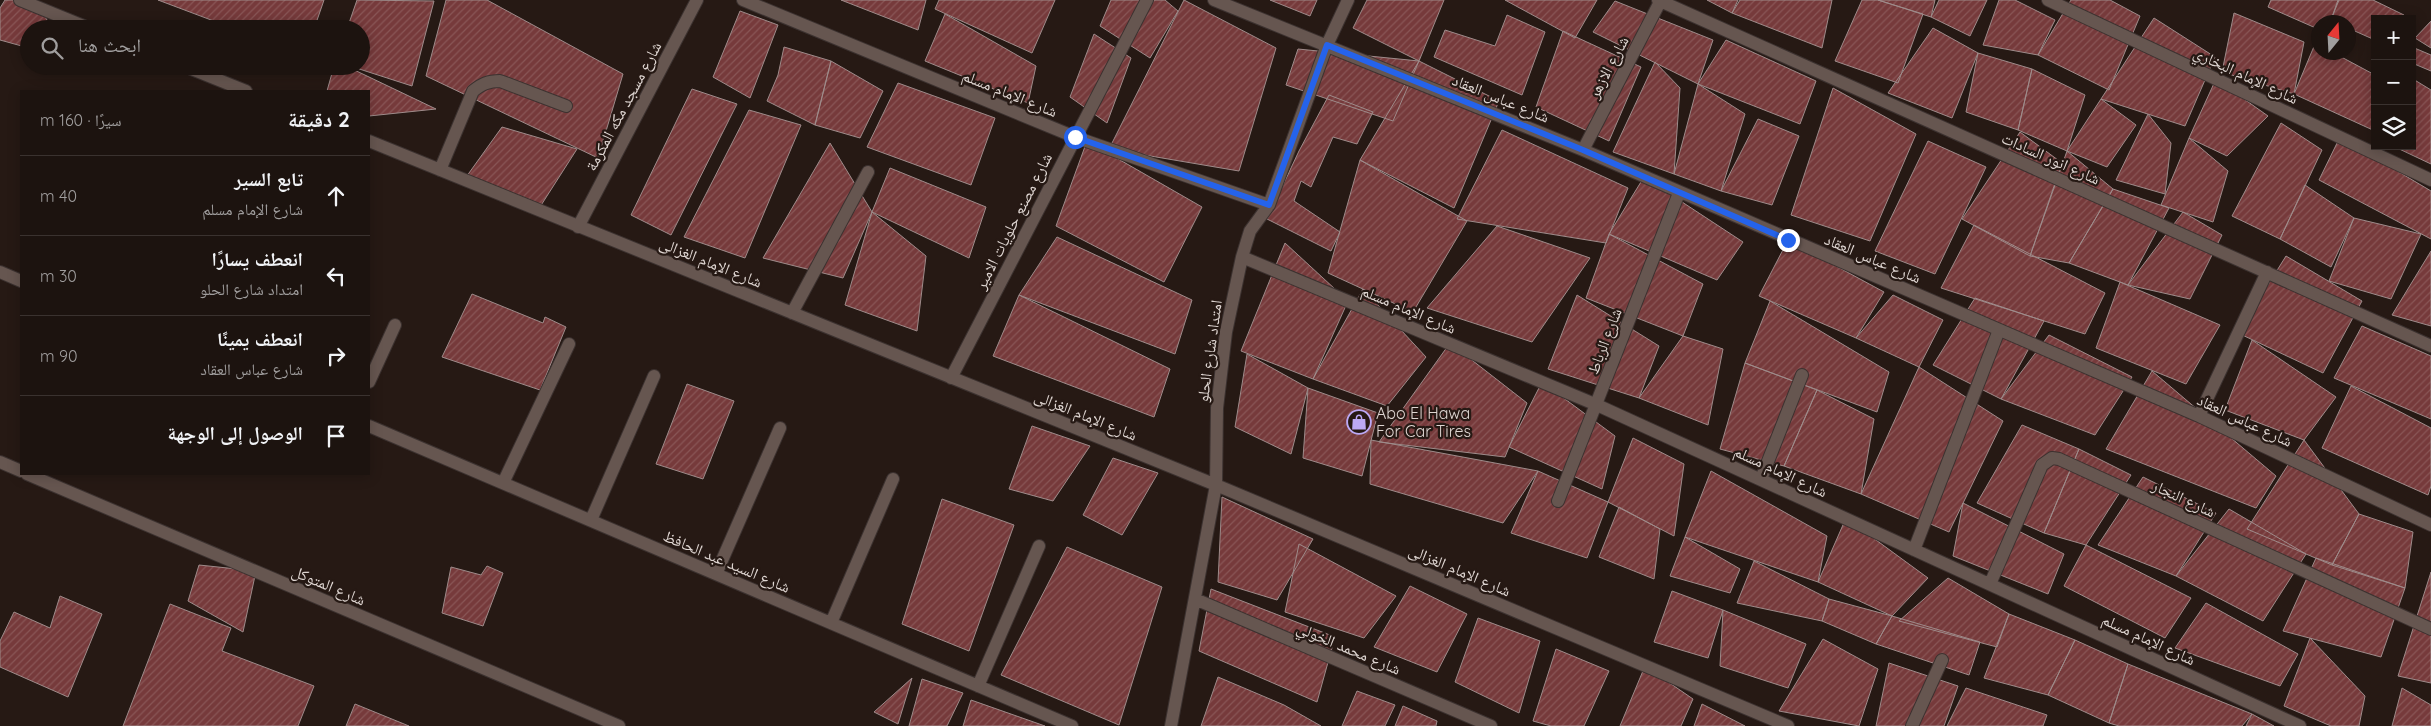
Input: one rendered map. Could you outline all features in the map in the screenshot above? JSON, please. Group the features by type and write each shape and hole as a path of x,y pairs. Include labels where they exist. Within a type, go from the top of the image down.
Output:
{"street":[{"path":"20,0 69,20"},
{"name":"شارع مسجد مكه المكرمة","path":"578,227 697,0"},
{"name":"شارع الإمام مسلم","path":"743,0 1075,137 1269,205"},
{"name":"شارع مصنع حلويات الامير","path":"950,378 1147,0"},
{"name":"شارع عباس العقاد","path":"1214,0 1583,150 2199,416 2431,525"},
{"name":"امتداد شارع الحلو","path":"1171,726 1216,485 1217,408 1226,332 1242,257 1250,231 1269,205 1327,45 1348,0"},
{"name":"شارع الازهر","path":"1583,150 1660,0"},
{"name":"شارع انور السادات","path":"1660,0 2431,346"},
{"name":"شارع الإمام البخاري","path":"2048,0 2431,180"},
{"path":"206,75 244,90"},
{"path":"440,170 473,92 481,84 490,81 500,81 566,106"},
{"name":"شارع الإمام الغزالى","path":"370,141 1216,485 1788,726"},
{"path":"792,313 868,172"},
{"name":"شارع الرباط","path":"1558,501 1679,193"},
{"name":"شارع الإمام مسلم","path":"1242,257 1597,405 2300,726"},
{"path":"0,272 20,281"},
{"path":"2199,416 2267,272"},
{"path":"370,380 395,326"},
{"path":"1914,550 2000,330"},
{"path":"503,483 569,344"},
{"path":"1760,479 1802,374"},
{"path":"591,520 654,376"},
{"name":"شارع السيد عبد الحافظ","path":"370,426 1072,726"},
{"path":"716,574 780,428"},
{"name":"شارع النجار","path":"1990,584 2042,465 2052,458 2059,459 2431,629"},
{"path":"0,462 20,471"},
{"name":"شارع المتوكل","path":"29,475 619,726"},
{"path":"831,623 893,479"},
{"path":"978,686 1039,546"},
{"name":"شارع محمد الخولي","path":"1195,599 1491,726"},
{"path":"1912,726 1942,660"}],"building":[{"path":"5,0 34,0 47,20 20,20 20,46 0,40 0,8"},
{"path":"158,0 324,0 317,20 211,20"},
{"path":"357,0 434,1 412,86 370,72 370,20 350,20"},
{"path":"446,0 487,0 623,74 598,158 426,76"},
{"path":"841,0 926,0 918,30"},
{"path":"939,0 1055,0 1032,53 935,9"},
{"path":"1111,0 1165,0 1178,11 1150,58 1100,26"},
{"path":"1184,0 1276,48 1239,171 1109,149"},
{"path":"1270,0 1317,0 1310,16"},
{"path":"1367,0 1444,0 1419,61 1353,28"},
{"path":"1505,0 1597,0 1575,38"},
{"path":"1707,0 1738,0 1732,13"},
{"path":"1740,0 1832,0 1822,48 1732,13"},
{"path":"1862,0 1878,0 1923,14 1898,83 1835,61"},
{"path":"1878,0 1935,0 1931,17"},
{"path":"1939,0 1987,0 1970,36 1931,17"},
{"path":"1999,0 2015,0 2055,20 2038,55 1983,45"},
{"path":"2071,0 2110,0 2140,16 2109,90 2038,55"},
{"path":"2271,0 2339,0 2333,15 2311,15 2311,26 2268,7"},
{"path":"2338,0 2373,0 2404,15 2371,15 2371,38 2356,32 2356,15 2333,15"},
{"path":"1615,1 1713,40 1698,84 1593,32"},
{"path":"740,11 778,25 750,98 713,77"},
{"path":"2234,13 2304,42 2294,94 2222,72"},
{"path":"945,14 1036,66 1028,103 925,61"},
{"path":"1507,15 1545,32 1522,95 1434,57 1445,30 1495,46"},
{"path":"2154,18 2215,57 2185,126 2101,99"},
{"path":"2431,21 2431,48 2416,37"},
{"path":"1933,28 1978,53 1952,118 1888,93"},
{"path":"1563,31 1641,67 1609,141 1536,107"},
{"path":"1094,34 1131,58 1107,123 1070,97"},
{"path":"1726,40 1816,81 1800,124 1698,84"},
{"path":"784,47 831,61 815,125 767,101 778,75"},
{"path":"1298,49 1419,61 1393,121 1286,85"},
{"path":"2416,49 2431,55 2431,71 2416,65"},
{"path":"1978,53 2032,69 2018,130 1966,112"},
{"path":"2311,54 2311,60 2347,60 2371,73 2371,129 2294,94"},
{"path":"831,61 883,91 860,138 815,125"},
{"path":"1419,61 1499,101 1454,208 1360,160"},
{"path":"1655,62 1680,88 1674,174 1613,152"},
{"path":"2032,69 2085,95 2067,151 2018,130"},
{"path":"331,75 365,75 436,109 370,116 370,90 327,90"},
{"path":"2216,79 2268,116 2227,156 2189,138"},
{"path":"2416,81 2431,90 2431,164 2401,150 2416,150"},
{"path":"898,83 995,118 971,185 867,147"},
{"path":"1698,84 1745,114 1721,191 1674,174"},
{"path":"1833,88 1916,134 1870,241 1791,215"},
{"path":"692,89 737,104 671,235 631,215"},
{"path":"1329,95 1373,112 1357,144 1333,137 1311,187 1301,181 1294,201 1340,232 1331,251 1267,219 1299,151"},
{"path":"2101,99 2136,125 2107,167 2067,151"},
{"path":"749,110 801,125 745,258 684,237"},
{"path":"2148,114 2171,143 2165,194 2116,180"},
{"path":"1758,119 1799,136 1772,205 1721,191"},
{"path":"2281,123 2322,150 2280,239 2232,216"},
{"path":"502,127 577,149 538,210 464,180"},
{"path":"1502,130 1628,188 1606,243 1457,219"},
{"path":"2020,132 2062,163 2030,256 1962,219"},
{"path":"2340,137 2431,191 2431,239 2319,180"},
{"path":"2189,138 2228,171 2213,222 2161,205"},
{"path":"1087,141 1202,207 1164,282 1056,226"},
{"path":"1928,141 1986,167 1935,274 1875,251"},
{"path":"830,143 872,212 843,278 763,258"},
{"path":"2067,151 2113,189 2069,263 2030,256"},
{"path":"1360,160 1467,221 1413,312 1328,273"},
{"path":"890,168 986,207 969,258 872,212"},
{"path":"1644,177 1743,242 1717,280 1609,234"},
{"path":"2305,185 2354,218 2331,267 2280,239"},
{"path":"2113,189 2169,208 2128,285 2069,263"},
{"path":"872,212 926,256 917,331 845,305"},
{"path":"2183,212 2222,235 2190,299 2128,285"},
{"path":"2354,218 2421,234 2391,299 2329,281"},
{"path":"1974,225 2105,293 2085,334 1941,288"},
{"path":"1497,226 1590,258 1532,342 1427,308"},
{"path":"1609,234 1703,284 1683,336 1586,298"},
{"path":"1057,237 1192,300 1175,354 1019,295"},
{"path":"1788,240 1884,292 1856,338 1759,296"},
{"path":"1285,243 1348,301 1313,379 1241,351"},
{"path":"2431,251 2431,326 2392,315"},
{"path":"2286,256 2362,301 2323,373 2238,333"},
{"path":"2120,282 2220,325 2186,384 2096,348"},
{"path":"1363,289 1426,357 1387,406 1313,379"},
{"path":"472,294 543,323 545,317 566,327 540,390 442,357"},
{"path":"1019,295 1170,369 1154,417 993,356"},
{"path":"1577,295 1659,346 1639,398 1548,369"},
{"path":"1893,295 1943,320 1919,367 1856,338"},
{"path":"1975,298 2044,321 2001,399 1933,365"},
{"path":"1770,301 1889,372 1877,412 1745,363"},
{"path":"2362,326 2431,356 2431,419 2334,378"},
{"path":"2049,335 2132,377 2095,435 2001,399"},
{"path":"1683,336 1723,349 1708,425 1639,398"},
{"path":"2252,340 2336,397 2304,440 2225,410"},
{"path":"1450,343 1527,403 1505,457 1379,442"},
{"path":"1247,354 1308,388 1291,454 1235,427"},
{"path":"1745,363 1817,390 1784,466 1720,449"},
{"path":"1919,367 2003,421 1949,532 1861,494"},
{"path":"2152,371 2276,476 2256,508 2106,449"},
{"path":"1542,382 1615,436 1602,489 1509,447"},
{"path":"687,384 734,401 703,479 656,464"},
{"path":"2351,386 2431,428 2431,486 2428,495 2322,448"},
{"path":"1308,388 1378,413 1362,476 1303,458"},
{"path":"1817,390 1874,419 1861,494 1784,466"},
{"path":"2022,425 2079,449 2044,533 1977,503"},
{"path":"1032,426 1090,446 1053,501 1009,489"},
{"path":"1633,438 1684,464 1674,536 1608,502"},
{"path":"1371,440 1538,471 1503,523 1370,484"},
{"path":"2304,440 2359,514 2332,565 2247,529"},
{"path":"2079,449 2131,475 2086,545 2044,533"},
{"path":"1113,458 1158,473 1122,535 1083,515"},
{"path":"1538,471 1608,502 1587,558 1511,533"},
{"path":"1711,471 1827,536 1818,582 1685,537"},
{"path":"2143,477 2216,513 2176,576 2098,545"},
{"path":"1222,497 1313,539 1277,600 1218,582"},
{"path":"942,499 1014,525 969,651 902,624"},
{"path":"1963,503 2064,554 2048,594 1953,556"},
{"path":"1619,507 1660,529 1654,579 1599,557"},
{"path":"2229,509 2306,554 2263,621 2176,576"},
{"path":"2359,514 2413,532 2405,588 2332,565"},
{"path":"1846,518 1928,578 1892,616 1818,582"},
{"path":"1685,537 1740,569 1730,593 1670,576"},
{"path":"1299,544 1396,596 1364,638 1285,612"},
{"path":"2086,545 2191,598 2165,638 2064,586"},
{"path":"1067,547 1162,587 1119,725 1001,675"},
{"path":"2316,558 2405,588 2381,657 2283,631"},
{"path":"1754,561 1829,599 1822,621 1737,603"},
{"path":"199,565 256,571 243,632 188,601"},
{"path":"487,566 503,573 483,626 442,613 451,567 481,575"},
{"path":"2431,572 2431,683 2398,676"},
{"path":"1948,578 2009,614 1997,647 1899,621"},
{"path":"1410,586 1467,614 1437,672 1374,647"},
{"path":"1211,589 1335,637 1317,702 1199,651"},
{"path":"1672,591 1723,610 1708,658 1654,642"},
{"path":"60,596 102,614 68,697 0,667 0,641 14,612 50,628"},
{"path":"1829,599 1892,616 1876,644 1822,621"},
{"path":"2206,603 2298,654 2280,686 2175,648"},
{"path":"170,604 231,628 222,651 314,686 298,726 123,726"},
{"path":"1723,610 1806,644 1788,688 1720,666"},
{"path":"2009,614 2075,640 2048,695 1984,678"},
{"path":"1892,616 1980,642 1969,675 1876,644"},
{"path":"1478,618 1540,641 1519,713 1455,682"},
{"path":"2310,638 2365,696 2359,726 2331,726 2284,706"},
{"path":"1823,639 1878,669 1859,726 1779,711"},
{"path":"2075,640 2128,664 2109,723 2048,695"},
{"path":"1556,649 1609,671 1584,726 1551,726 1533,721"},
{"path":"1889,663 1958,686 1944,726 1876,726"},
{"path":"2128,664 2252,714 2242,726 2119,726 2109,723"},
{"path":"1645,666 1693,699 1681,726 1620,726"},
{"path":"1218,677 1284,705 1321,726 1201,726"},
{"path":"912,678 898,724 874,712"},
{"path":"922,679 963,693 947,726 909,726"},
{"path":"1966,688 2047,715 2043,726 1947,726"},
{"path":"2402,688 2431,705 2431,726 2392,726"},
{"path":"1357,691 1395,705 1385,726 1342,726"},
{"path":"971,700 1045,726 963,726"},
{"path":"355,704 409,726 346,726"},
{"path":"1702,704 1745,726 1694,726"},
{"path":"1403,706 1437,721 1436,726 1395,726"},
{"path":"2252,714 2274,726 2246,726"}],"place":[{"name":"Abo El Hawa For Car Tires","path":"1359,422"}],"route":[{"path":"1075,137 1269,205 1327,45 1583,150 1788,240"}]}
